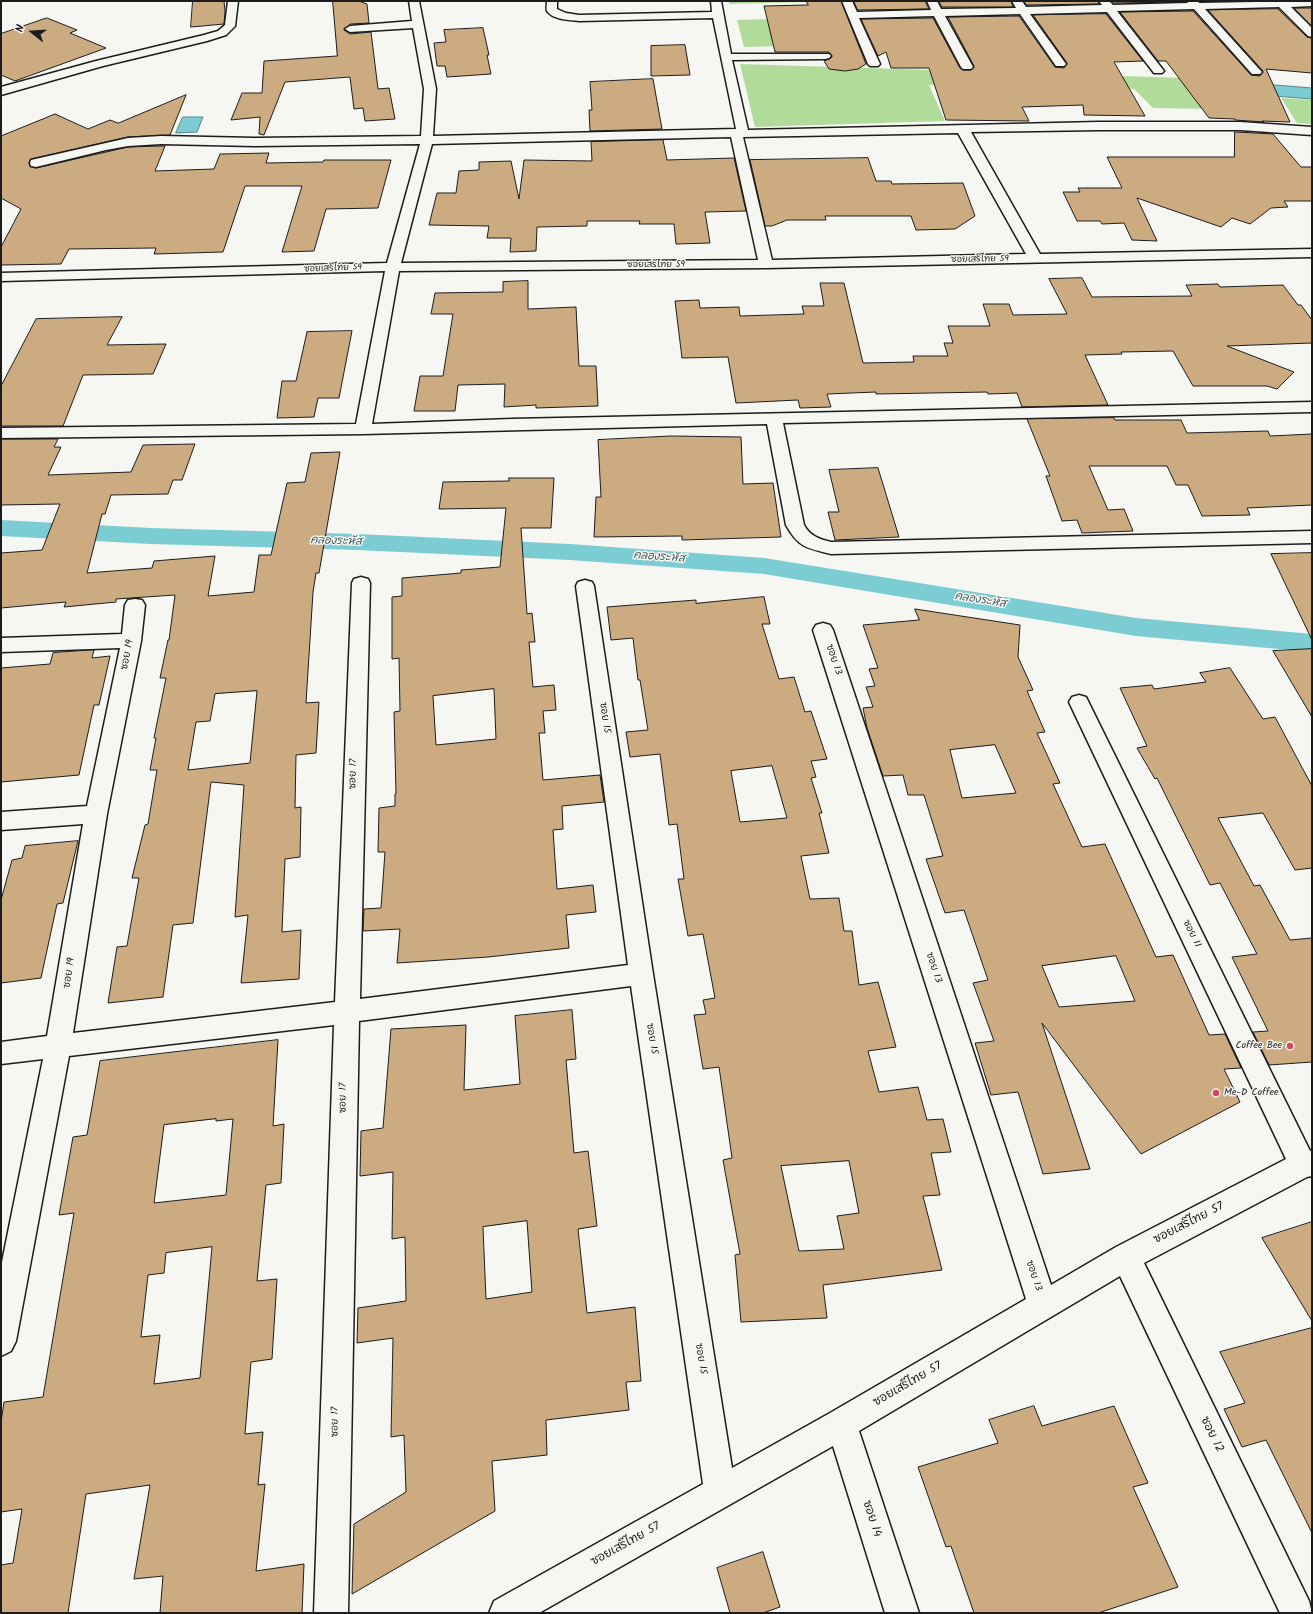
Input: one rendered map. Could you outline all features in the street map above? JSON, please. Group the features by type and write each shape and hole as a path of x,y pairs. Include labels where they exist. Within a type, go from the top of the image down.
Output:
{"street":[{"path":"1,91 100,63 207,38 222,33 230,26 233,1"},
{"path":"363,429 393,267 427,140 430,89 414,1"},
{"path":"552,1 552,10 564,16 579,18 718,15"},
{"path":"716,1 766,264"},
{"path":"847,1 874,64"},
{"path":"932,1 967,67"},
{"path":"1016,1 1060,64"},
{"path":"1281,3 1312,34"},
{"path":"853,15 1023,11 1107,5 1312,3"},
{"path":"1195,4 1256,72"},
{"path":"1107,5 1158,71"},
{"path":"350,29 417,24"},
{"path":"726,57 825,56"},
{"path":"36,163 78,151 128,142 161,140 255,142 427,140 962,128 1223,125 1312,131"},
{"path":"962,128 1036,259"},
{"name":"ซอยเสรีไทย 59","path":"1,277 393,267 766,264 1312,253"},
{"path":"1,433 363,429 482,425 1312,407"},
{"path":"774,419 795,525 800,534 811,543 831,548 918,548 1312,537"},
{"name":"ซอย 17","path":"331,1613 347,1012 361,584"},
{"name":"ซอย 15","path":"585,586 640,974 720,1492"},
{"name":"ซอย 19","path":"1,1341 58,1046 96,814 131,641 135,605"},
{"name":"ซอย 13","path":"823,630 1043,1306"},
{"path":"1,645 131,641"},
{"name":"ซอย 11","path":"1079,702 1308,1164"},
{"path":"1,821 96,814"},
{"path":"1,1053 347,1012 640,974"},
{"name":"ซอยเสรีไทย 57","path":"508,1612 841,1424 1126,1257 1308,1164"},
{"name":"ซอย 12","path":"1126,1257 1296,1613"},
{"name":"ซอย 14","path":"841,1424 902,1613"}],"green space":[{"path":"729,1 801,1 801,2 729,4"},
{"path":"808,18 818,45 744,47 737,20"},
{"path":"740,64 1185,78 1213,109 1153,108 1134,89 1030,85 929,85 945,121 755,127"},
{"path":"1281,98 1312,100 1312,124 1297,123"}],"water":[{"path":"1250,83 1312,88 1312,99 1211,91"},
{"path":"183,117 203,117 197,132 176,133"}],"building":[{"path":"193,1 224,1 224,24 191,27"},
{"path":"333,1 359,1 367,4 369,23 350,24 344,30 350,34 371,32 378,89 389,88 395,119 365,121 363,108 354,109 350,77 285,82 264,135 259,134 260,117 231,120 242,93 262,93 264,61 337,56"},
{"path":"806,1 841,1 866,64 858,69 845,71 829,69 824,61 832,57 829,52 775,52 764,6 808,5"},
{"path":"854,1 925,1 929,9 858,10"},
{"path":"1011,1 1013,7 942,7 939,2"},
{"path":"1024,1 1098,1 1099,4 1027,5"},
{"path":"1111,1 1186,1 1186,2 1114,3"},
{"path":"1294,8 1312,8 1312,26"},
{"path":"1278,9 1307,37 1312,38 1312,73 1266,69 1290,122 1262,121 1264,122 1209,118 1166,61 1158,61 1120,12 1193,11 1251,75 1260,76 1263,71 1208,10"},
{"path":"1106,14 1143,61 1114,62 1145,116 1084,115 1083,105 1022,107 1029,121 946,120 929,68 891,68 886,52 878,56 861,19 933,18 960,68 963,70 971,70 974,66 948,17 1019,16 1055,67 1064,68 1067,63 1033,15"},
{"path":"47,18 77,30 70,33 106,48 15,81 1,75 1,34"},
{"path":"483,28 489,55 487,55 491,74 447,77 445,66 437,66 434,43 446,42 444,30"},
{"path":"685,45 690,75 651,76 651,46"},
{"path":"653,79 662,129 590,131 589,110 592,110 590,82"},
{"path":"186,95 170,135 128,137 31,159 29,163 30,166 36,168 128,147 161,146 165,146 155,171 214,169 220,154 269,153 266,163 323,162 324,160 391,160 378,208 326,209 314,251 282,252 302,186 245,186 223,252 154,254 156,248 69,249 61,264 1,265 1,247 21,209 1,198 1,136 55,114 88,129 110,120 118,123"},
{"path":"1235,132 1273,134 1301,167 1312,167 1312,201 1284,201 1288,207 1271,208 1250,224 1232,218 1221,227 1137,198 1157,241 1132,240 1124,223 1102,224 1100,221 1077,221 1063,192 1080,192 1078,188 1122,188 1107,157 1234,157"},
{"path":"663,140 667,160 734,158 746,211 705,212 710,243 676,244 674,224 639,224 640,221 587,221 587,226 537,227 536,251 510,252 511,238 487,238 489,226 429,225 437,193 456,193 459,171 479,170 479,162 511,161 519,199 524,160 592,161 591,142"},
{"path":"868,158 876,181 891,181 892,184 963,183 975,216 955,229 916,230 911,216 825,216 826,220 787,220 772,226 765,226 750,160"},
{"path":"1082,278 1092,297 1192,296 1186,285 1218,284 1220,287 1283,285 1298,305 1301,305 1312,320 1312,343 1227,346 1294,372 1277,389 1267,386 1193,386 1173,351 1121,352 1122,354 1085,355 1108,405 1022,407 1017,393 988,394 987,392 876,394 876,392 827,394 831,407 800,408 798,400 736,403 728,357 682,358 675,301 699,300 700,308 739,307 740,316 804,314 802,306 824,306 820,283 844,283 863,363 914,362 913,356 948,356 944,343 953,343 948,326 990,326 983,304 1009,304 1013,315 1067,314 1049,279"},
{"path":"528,281 528,309 576,307 579,366 596,366 598,406 536,408 536,405 504,407 505,384 458,385 455,411 414,411 420,376 443,376 453,314 431,314 435,293 503,292 503,282"},
{"path":"122,317 107,345 166,344 153,374 83,375 63,426 1,426 1,386 36,319"},
{"path":"352,331 339,398 318,398 314,417 277,418 282,381 296,381 307,332"},
{"path":"1114,418 1115,420 1181,420 1187,433 1268,431 1270,436 1312,434 1312,505 1247,508 1250,515 1202,516 1188,485 1176,485 1167,466 1089,466 1108,510 1124,509 1133,531 1082,533 1077,520 1062,521 1046,476 1050,476 1027,419"},
{"path":"671,436 741,437 743,484 773,483 781,537 682,540 682,536 594,537 596,497 601,497 598,440"},
{"path":"1,439 58,439 54,447 61,447 48,475 131,472 143,445 195,444 182,480 173,480 168,494 111,495 105,514 102,514 87,573 152,568 154,561 215,556 208,596 254,592 259,555 271,555 287,483 305,482 311,453 340,452 319,573 316,573 313,592 306,703 319,702 316,753 296,755 295,808 301,807 300,857 285,859 282,932 301,930 299,979 241,983 248,915 235,917 244,785 211,782 193,923 173,925 163,997 108,1003 117,947 127,946 139,878 132,878 145,825 148,824 157,770 150,770 156,738 154,738 166,678 160,678 169,640 175,595 116,599 116,602 64,607 66,602 1,608 1,553 42,550 60,504 1,505","holes":["257,691 250,763 188,770 196,722 210,721 215,694"]},
{"path":"878,468 899,537 835,540 828,512 839,512 829,470"},
{"path":"509,478 554,478 551,528 521,528 527,614 532,613 535,642 529,642 533,687 554,685 556,710 543,711 545,733 539,733 543,780 600,775 604,802 562,806 563,829 553,830 557,889 593,885 596,912 566,915 569,948 488,957 397,963 400,929 363,931 364,909 381,908 385,852 378,852 379,808 395,806 394,712 400,711 399,658 392,659 392,597 402,596 402,578 461,573 461,570 500,567 506,508 439,509 443,482 509,481","holes":["494,689 496,739 436,745 433,696"]},
{"path":"1312,553 1312,640 1271,554"},
{"path":"764,597 770,624 762,624 779,679 794,677 805,712 811,711 827,759 811,761 816,777 811,778 822,813 819,813 829,853 801,856 810,899 839,898 844,931 852,931 859,985 878,982 896,1047 868,1051 879,1092 918,1087 927,1120 943,1119 951,1152 931,1153 940,1195 923,1196 942,1270 823,1285 827,1318 741,1322 735,1255 740,1254 723,1160 732,1158 719,1067 703,1069 694,1015 706,1014 703,1000 715,998 703,934 688,936 678,879 684,879 677,824 669,825 660,754 630,757 626,732 648,730 640,680 638,680 633,638 611,640 607,607 696,600 696,603","holes":["772,766 787,818 740,822 731,771","849,1161 859,1213 837,1216 844,1249 799,1251 781,1166"]},
{"path":"915,609 1020,625 1018,657 1033,690 1027,691 1045,732 1037,733 1060,783 1053,784 1082,847 1105,844 1156,957 1173,955 1209,1035 1225,1034 1241,1068 1224,1069 1240,1102 1141,1154 1042,1023 1090,1169 1043,1174 1018,1092 991,1095 975,1043 994,1041 973,983 988,980 964,910 945,913 926,859 943,856 924,795 908,795 903,775 883,776 867,728 863,708 873,707 866,687 875,686 869,669 878,668 863,625 919,620","holes":["995,745 1016,793 962,798 950,750","1116,956 1135,1001 1059,1007 1042,966"]},
{"path":"1312,649 1312,717 1273,651"},
{"path":"94,650 92,658 110,656 99,705 94,705 79,775 1,782 1,668 50,664 53,653"},
{"path":"1230,668 1263,719 1275,717 1312,786 1312,868 1295,870 1263,813 1218,818 1254,886 1260,885 1290,940 1312,938 1312,1062 1269,1065 1253,1032 1268,1031 1232,957 1257,954 1220,883 1210,885 1157,778 1155,779 1137,748 1147,746 1120,688 1152,685 1154,689 1206,682 1200,673"},
{"path":"78,841 63,903 57,904 41,978 1,983 1,900 12,860 22,858 25,846"},
{"path":"572,1010 576,1059 566,1060 574,1153 588,1151 597,1226 578,1229 587,1313 635,1307 641,1381 626,1382 629,1410 546,1420 547,1455 492,1461 495,1511 352,1594 354,1524 406,1492 404,1435 391,1437 393,1338 357,1343 358,1308 406,1301 405,1237 392,1239 393,1172 360,1176 361,1131 383,1128 391,1029 466,1025 464,1090 520,1084 515,1016","holes":["527,1221 532,1292 486,1299 483,1227"]},
{"path":"278,1040 273,1126 284,1124 281,1183 266,1185 257,1281 277,1279 272,1359 251,1362 245,1434 263,1432 258,1485 265,1484 256,1571 304,1564 302,1613 160,1613 163,1576 134,1579 150,1485 86,1494 68,1613 1,1613 1,1565 13,1563 22,1509 1,1512 1,1422 4,1402 43,1397 74,1213 59,1215 73,1137 87,1135 100,1061","holes":["216,1119 216,1121 233,1119 226,1195 154,1203 164,1125","212,1247 200,1378 154,1384 160,1335 141,1337 148,1275 164,1273 166,1253"]},
{"path":"1312,1222 1312,1321 1262,1238"},
{"path":"1312,1328 1312,1533 1266,1440 1242,1447 1224,1409 1245,1403 1220,1352"},
{"path":"1034,1406 1042,1426 1114,1406 1148,1483 1133,1487 1178,1587 1098,1613 974,1613 951,1546 946,1547 918,1467 998,1443 989,1420"},
{"path":"763,1552 780,1607 763,1613 730,1613 717,1568"}],"waterway":[{"name":"คลองระหัส","path":"1,528 151,536 358,542 570,552 764,566 1136,627 1312,643"}],"place":[{"name":"Coffee Bee","path":"1290,1046"},
{"name":"Me-D Coffee","path":"1216,1093"}]}
